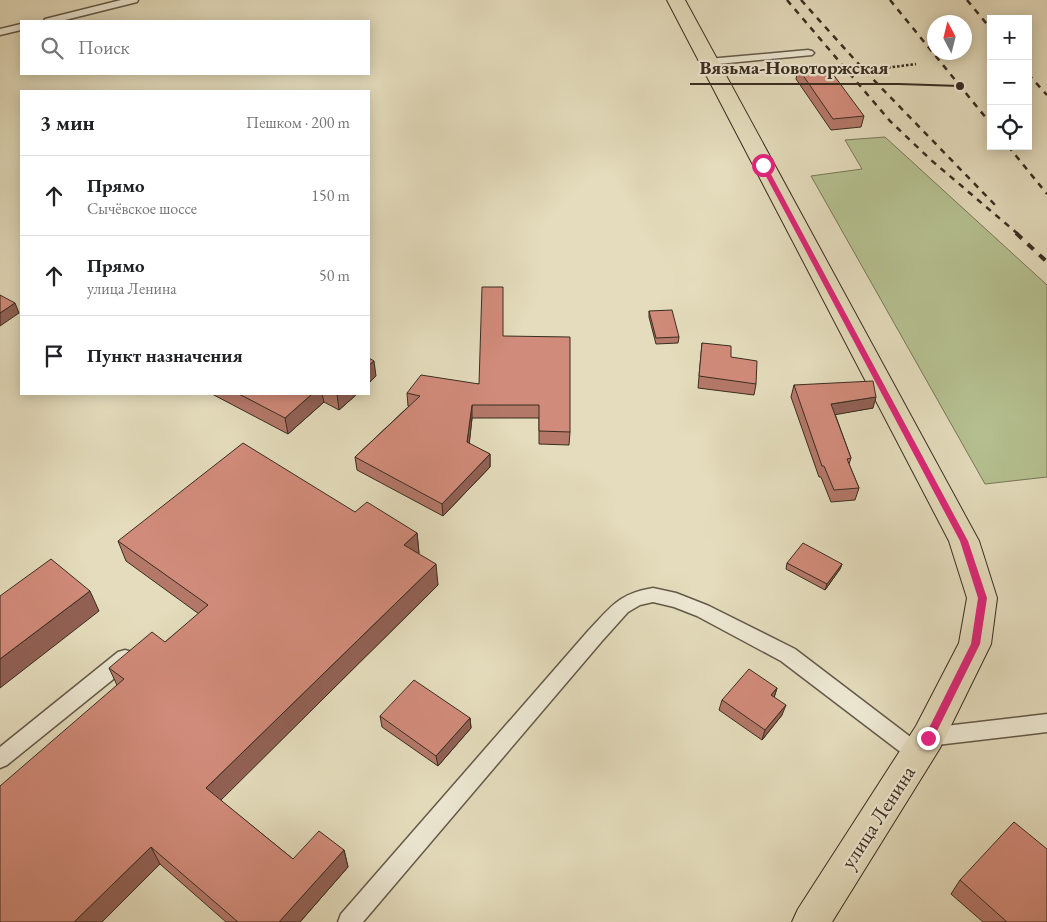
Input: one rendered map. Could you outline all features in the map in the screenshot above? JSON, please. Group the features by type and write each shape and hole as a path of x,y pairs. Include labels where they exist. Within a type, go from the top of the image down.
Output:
{"main road":[{"name":"улица Ленина","path":"676,0 964,541 982,598 975,644 923,746 811,922"}],"lane":[{"path":"54,20 133,0"},
{"path":"0,32 20,28"},
{"path":"708,62 803,53"},
{"path":"349,922 596,636 622,607 636,598 653,595 676,600 703,611 788,655 923,746 1047,724"},
{"path":"0,759 125,658"}],"path":[{"path":"803,53 832,74 916,64"}],"green space":[{"path":"885,137 1047,285 1047,477 985,484 811,176 862,169 845,140"}],"building":[{"path":"827,66 864,116 833,119 798,68"},
{"path":"482,287 503,287 503,336 570,337 570,432 539,431 539,405 472,405 467,442 490,454 442,504 355,457 420,396 407,393 421,375 479,384"},
{"path":"0,295 15,303 0,313"},
{"path":"672,310 679,337 656,338 649,311"},
{"path":"702,343 731,346 731,357 757,361 756,384 699,376"},
{"path":"873,381 876,397 831,404 851,458 847,459 859,488 834,490 824,466 822,466 794,385"},
{"path":"241,395 311,395 285,418"},
{"path":"243,443 355,512 367,502 417,533 404,545 436,564 206,788 293,859 319,831 344,850 279,922 238,922 151,847 74,922 0,922 0,786 124,679 109,668 152,632 165,642 208,605 118,541"},
{"path":"803,543 842,564 827,584 787,563"},
{"path":"51,559 90,591 0,659 0,596"},
{"path":"749,669 777,688 771,695 786,705 765,730 722,700"},
{"path":"414,680 470,718 436,756 380,716"},
{"path":"1014,822 1047,849 1047,922 1007,922 960,880"}],"railway":[{"path":"787,0 890,121 931,160 1018,234"},
{"path":"801,0 864,70 998,208"},
{"path":"890,0 987,119"},
{"path":"967,0 987,24"},
{"path":"1032,78 1047,95"},
{"path":"1011,150 1047,194"},
{"path":"1016,233 1047,262"}],"place":[{"name":"Вязьма-Новоторжская","path":"960,86"}],"route":[{"path":"763,165 964,541 982,598 975,644 928,738"}]}
